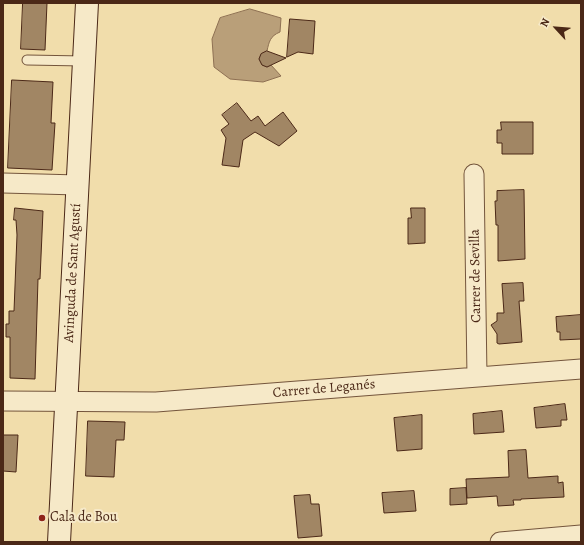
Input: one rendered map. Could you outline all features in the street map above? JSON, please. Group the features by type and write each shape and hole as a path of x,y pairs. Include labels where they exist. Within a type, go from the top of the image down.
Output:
{"street":[{"name":"Avinguda de Sant Agustí","path":"59,542 87,3"},
{"name":"Carrer de Sevilla","path":"474,174 477,377"},
{"path":"3,183 78,185"},
{"name":"Carrer de Leganés","path":"3,401 156,402 581,369"},
{"path":"500,542 581,535"}],"lane":[{"path":"27,60 84,61"}],"shaded area":[{"path":"250,9 281,18 280,32 272,37 267,51 261,54 259,59 262,65 267,67 271,65 281,76 263,82 230,79 214,67 212,39 220,18"}],"building":[{"path":"23,3 47,3 45,50 21,49"},
{"path":"290,19 315,21 313,54 298,52 287,57"},
{"path":"267,51 286,58 267,67 262,65 259,59 261,54"},
{"path":"12,80 53,82 51,123 55,123 52,170 8,168"},
{"path":"237,103 251,121 258,116 265,126 283,112 297,131 279,146 255,132 243,140 239,167 222,165 226,138 221,130 229,124 222,115"},
{"path":"501,122 533,122 533,154 502,154 502,143 497,143 497,130 501,130"},
{"path":"524,190 525,259 498,261 498,225 496,225 495,201 497,201 497,191"},
{"path":"15,208 43,211 40,279 38,279 35,379 10,378 10,337 6,337 6,324 9,324 9,311 14,311 17,235 16,220 14,220"},
{"path":"411,208 425,208 425,243 408,244 408,218 411,218"},
{"path":"523,283 524,301 519,301 522,342 499,344 497,343 497,334 491,325 497,321 497,313 504,313 502,284"},
{"path":"581,315 581,339 560,340 560,332 557,332 556,317"},
{"path":"565,404 567,420 561,420 561,426 536,428 534,408"},
{"path":"502,411 504,432 474,434 473,414"},
{"path":"422,415 422,449 397,451 394,418"},
{"path":"88,421 125,422 124,440 116,440 114,477 86,476"},
{"path":"3,435 18,435 16,472 3,471"},
{"path":"526,450 528,478 558,476 558,483 563,482 564,497 513,500 514,505 498,506 497,496 467,498 466,479 509,477 508,451"},
{"path":"466,488 467,504 450,505 450,489"},
{"path":"414,491 416,511 384,513 382,493"},
{"path":"310,495 311,504 319,504 322,536 298,538 294,496"}],"place":[{"name":"Cala de Bou","path":"42,518"}]}
